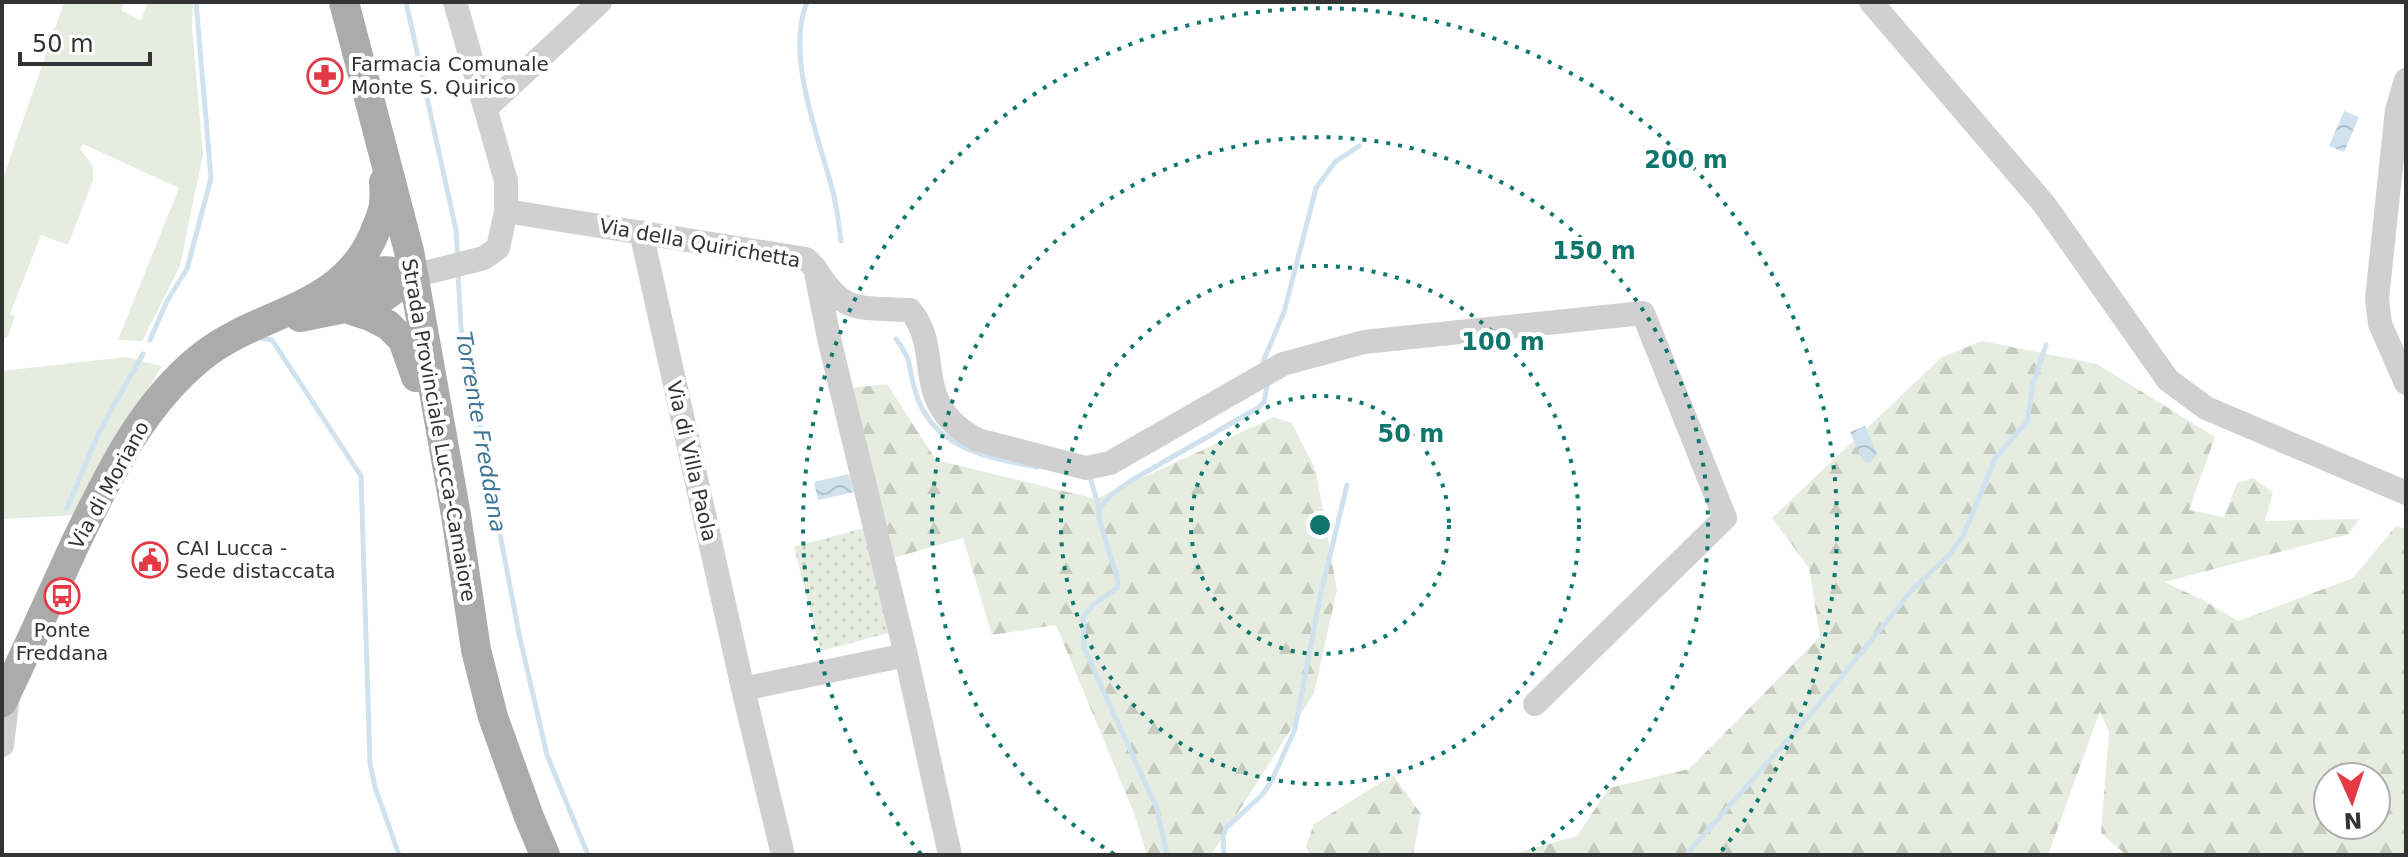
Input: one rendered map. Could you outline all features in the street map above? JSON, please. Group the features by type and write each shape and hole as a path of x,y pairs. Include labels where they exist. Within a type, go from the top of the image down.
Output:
{"main road":[{"name":"Strada Provinciale Lucca-Camaiore","path":"344,2 409,251 423,273 446,459 476,650 493,717 545,855"},
{"name":"Via di Moriano","path":"5,695 93,507 128,442 163,391 220,344 274,319 337,300 365,252 386,205 381,148"},
{"path":"423,273 393,270 367,272 337,300 388,325 403,340 446,459"}],"street":[{"path":"423,273 484,258 498,248 506,211 506,181 455,2"},
{"path":"486,108 600,2"},
{"path":"1871,2 2044,204 2168,380 2206,408 2406,493"},
{"path":"2406,80 2397,110 2377,299 2380,324 2406,383"},
{"name":"Via della Quirichetta","path":"506,211 806,259 815,268 830,343 906,655"},
{"name":"Via di Villa Paola","path":"641,232 783,855"},
{"path":"815,268 833,295 846,304 910,310 919,321 933,395 962,431 978,440 1086,468 1110,463 1283,364 1364,342 1643,313 1725,518 1535,704"},
{"path":"743,689 906,655 950,855"},
{"path":"2,745 5,695"}],"green space":[{"path":"64,2 124,2 121,10 141,21 148,2 193,2 192,27 203,154 180,266 142,341 118,340 179,188 83,144 80,149 93,166 93,180 68,245 41,235 10,314 15,317 7,338 2,338 2,181"},
{"path":"1982,341 2097,364 2215,437 2189,510 2224,517 2237,483 2253,478 2273,492 2265,521 2359,519 2349,534 2164,582 2238,621 2353,578 2396,526 2406,529 2406,855 2126,855 2101,833 2109,732 2100,711 2048,855 1508,855 1577,836 1609,788 1689,769 1820,637 1809,568 1772,518 1942,357"},
{"path":"126,357 162,366 77,515 2,519 2,371"},
{"path":"887,384 936,460 1096,499 1274,417 1292,423 1316,471 1337,590 1314,693 1211,855 1147,855 1134,813 1056,625 992,635 963,538 893,558 851,388"},
{"path":"864,528 892,632 821,651 794,547"},
{"path":"1393,775 1421,814 1413,855 1310,855 1306,846 1314,824"}],"water":[{"path":"2344,111 2359,117 2344,152 2329,146"},
{"path":"1865,426 1877,454 1870,463 1863,461 1850,432"},
{"path":"849,474 854,492 818,500 814,482"}],"waterway":[{"path":"150,340 167,301 187,269 211,178 196,2"},
{"name":"Torrente Freddana","path":"406,2 456,230 458,259"},
{"path":"807,2 801,23 802,71 806,97 834,198 841,241"},
{"path":"1263,362 1284,312 1316,188 1335,162 1359,146"},
{"name":"Torrente Freddana","path":"458,273 461,328 519,634 547,755 588,855"},
{"path":"260,338 272,340 361,476 370,764 399,855"},
{"path":"896,339 908,359 922,409 933,425 947,437 980,454 1037,467"},
{"path":"1686,855 1816,708 1913,589 1950,554 1963,536 1996,457 2027,422 2033,384 2046,345"},
{"path":"67,508 100,430 143,354"},
{"path":"1099,508 1132,480 1258,408 1264,402 1267,386"},
{"path":"1086,476 1090,477 1118,581 1117,588 1094,604 1083,617 1084,648 1157,809 1167,855"},
{"path":"1224,855 1223,836 1226,828 1262,795 1295,729 1320,597 1347,485"}],"place":[{"name":"Farmacia Comunale Monte S. Quirico","path":"325,76"},
{"name":"CAI Lucca - Sede distaccata","path":"150,560"},
{"name":"Ponte Freddana","path":"62,596"}]}
